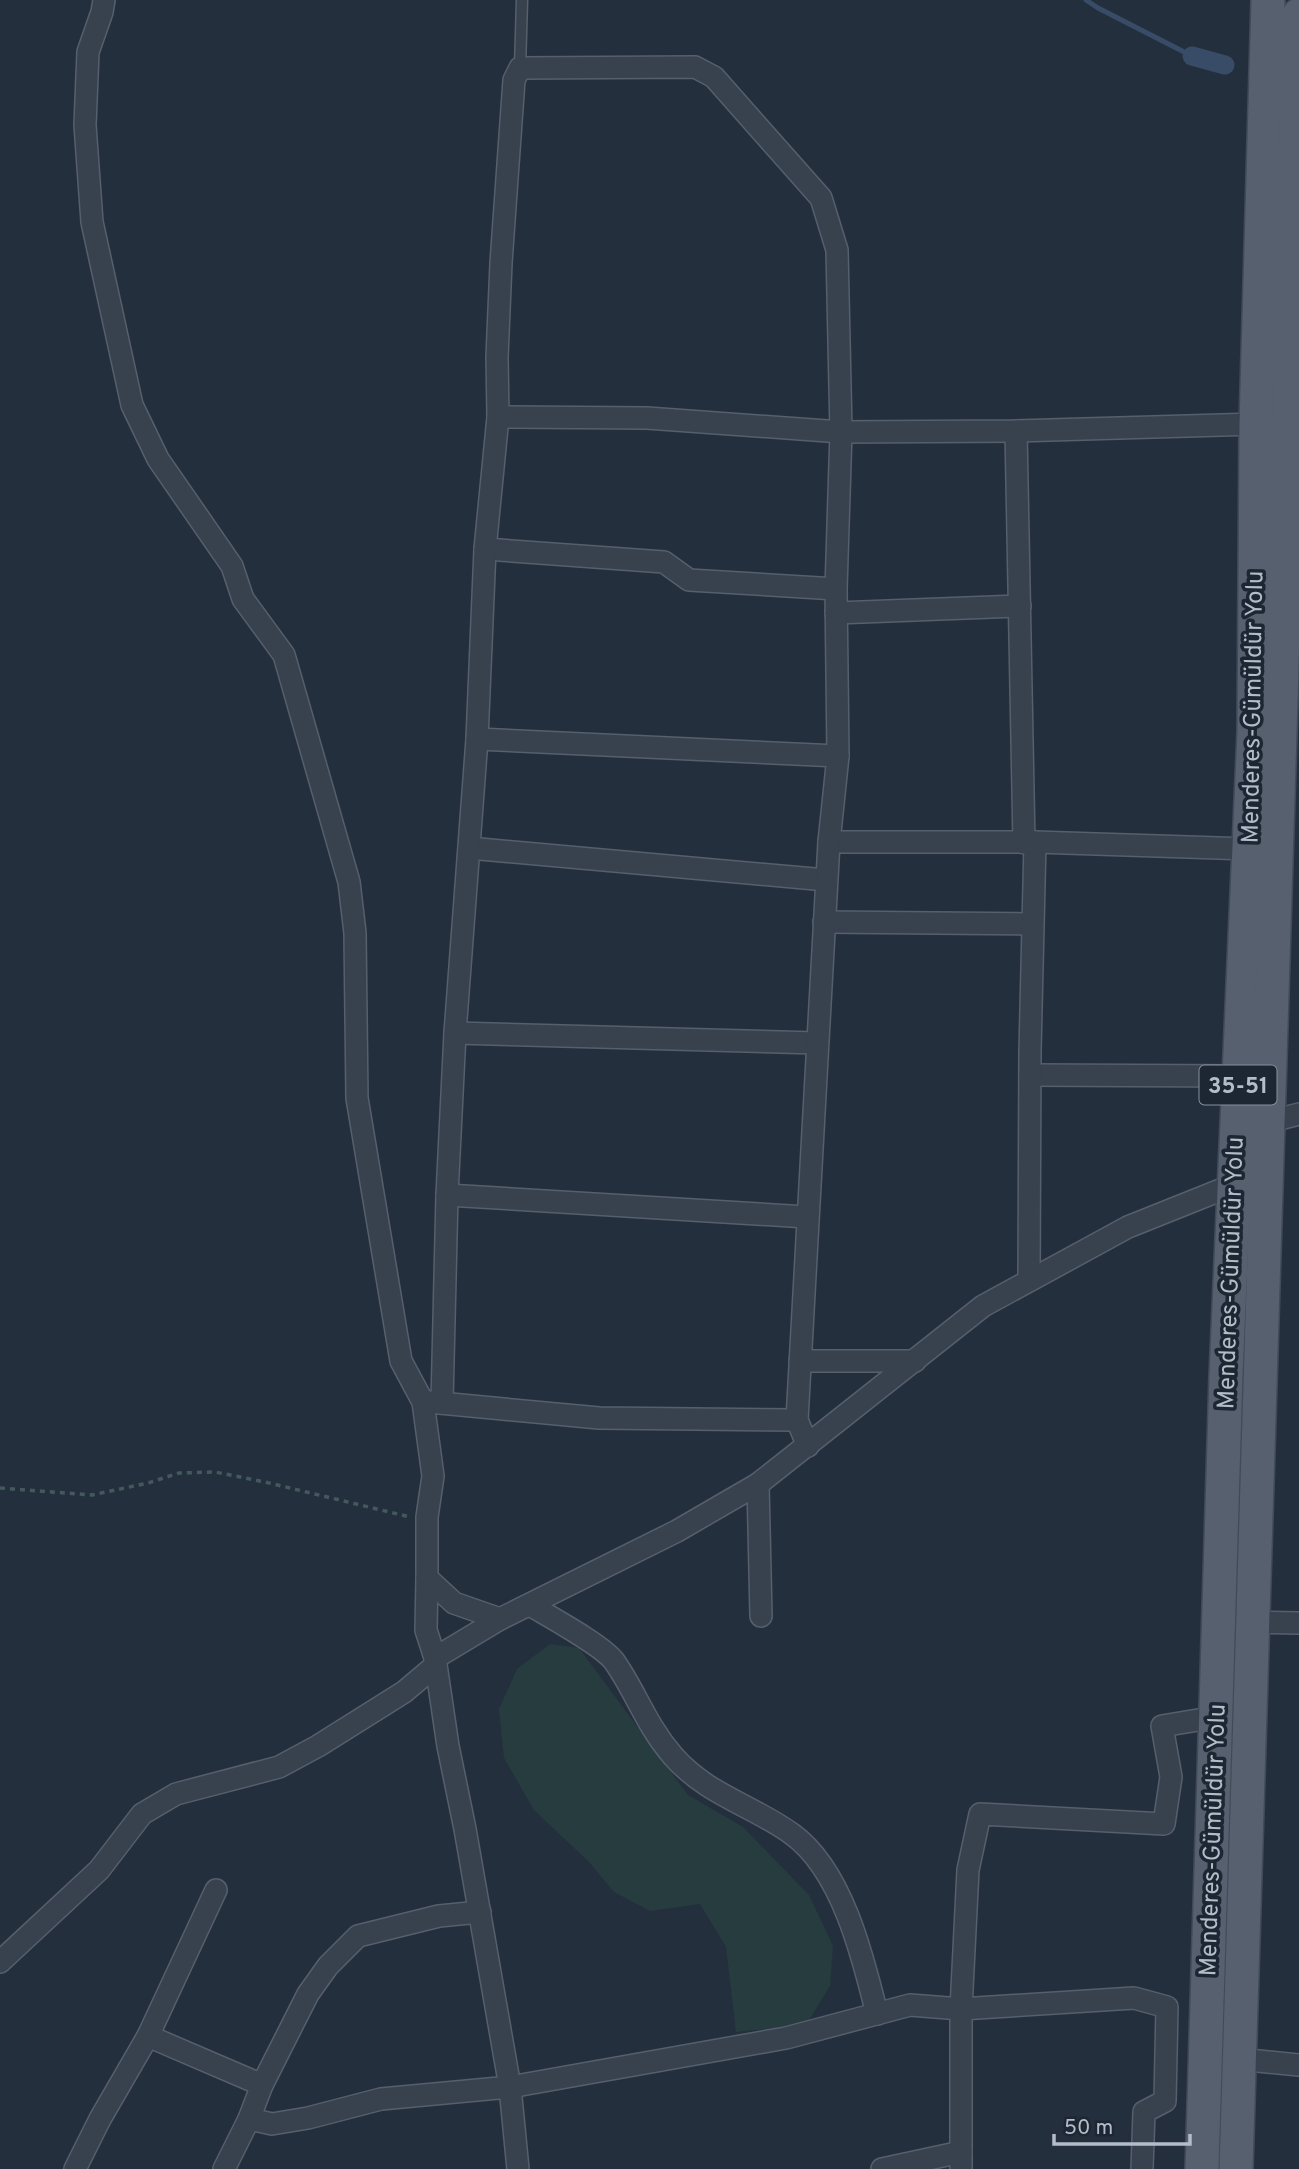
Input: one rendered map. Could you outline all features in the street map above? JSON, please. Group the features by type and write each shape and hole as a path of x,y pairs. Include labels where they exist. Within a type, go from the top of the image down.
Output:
{"main road":[{"name":"Menderes-Gümüldür Yolu","path":"1202,2169 1233,1185 1254,731 1256,424 1268,0"},
{"name":"Menderes-Gümüldür Yolu","path":"1236,2169 1252,1622 1283,1118 1299,15"}],"street":[{"path":"104,0 103,12 88,52 85,125 92,222 132,405 158,459 232,566 243,599 284,655 349,882 355,933 357,1098 401,1362 433,1403 599,1418 797,1420"},
{"path":"519,2169 510,2087 480,1912 448,1746 435,1661 426,1630 427,1517 433,1476 433,1403 455,1032 477,739 485,549 498,417 496,357 501,262 514,80 520,68 695,67 714,77 821,198 837,250 841,432 836,589 838,756 826,880 797,1420 808,1446"},
{"path":"498,417 647,418 841,432 1016,431 1256,424"},
{"path":"1016,431 1032,924 1029,1280"},
{"path":"485,549 664,562 689,580 836,589"},
{"path":"836,613 1020,606"},
{"path":"477,739 838,756"},
{"path":"829,842 1030,842 1249,849"},
{"path":"469,848 826,880"},
{"path":"824,922 1032,924"},
{"path":"455,1032 817,1043"},
{"path":"1030,1075 1238,1076"},
{"path":"0,1962 99,1870 142,1814 176,1794 279,1767 318,1746 404,1692 435,1661 500,1619 677,1531 758,1484 983,1306 1128,1227 1233,1185"},
{"path":"447,1195 807,1217"},
{"path":"800,1361 915,1361"},
{"path":"758,1484 761,1616"},
{"path":"427,1578 454,1603 500,1619"},
{"path":"530,1605 581,1636 612,1659 646,1720 673,1757 705,1786 793,1835 826,1869 859,1944 877,2014"},
{"path":"1252,1622 1299,1623"},
{"path":"881,2169 961,2161 961,2009 968,1870 980,1814 1164,1824 1171,1777 1162,1726 1216,1717"},
{"path":"75,2169 100,2119 148,2036 216,1890"},
{"path":"224,2169 308,1994 328,1966 358,1936 439,1916 480,1912"},
{"path":"249,2119 272,2124 308,2118 381,2099 510,2087 786,2038 910,2005 961,2009 1134,1998 1167,2007 1165,2101 1144,2112 1142,2169"},
{"path":"148,2036 262,2085"},
{"path":"1238,2059 1299,2065"}],"lane":[{"path":"520,68 522,0"}],"path":[{"path":"0,1488 92,1495 179,1473 215,1472 406,1517 427,1517"}],"green space":[{"path":"550,1644 579,1648 688,1795 743,1827 809,1895 833,1946 830,1986 806,2025 736,2032 726,1947 700,1904 650,1911 614,1892 589,1862 534,1810 504,1758 499,1709 517,1669"}],"waterway":[{"path":"1086,0 1192,56"},
{"path":"1192,56 1225,65"}]}
